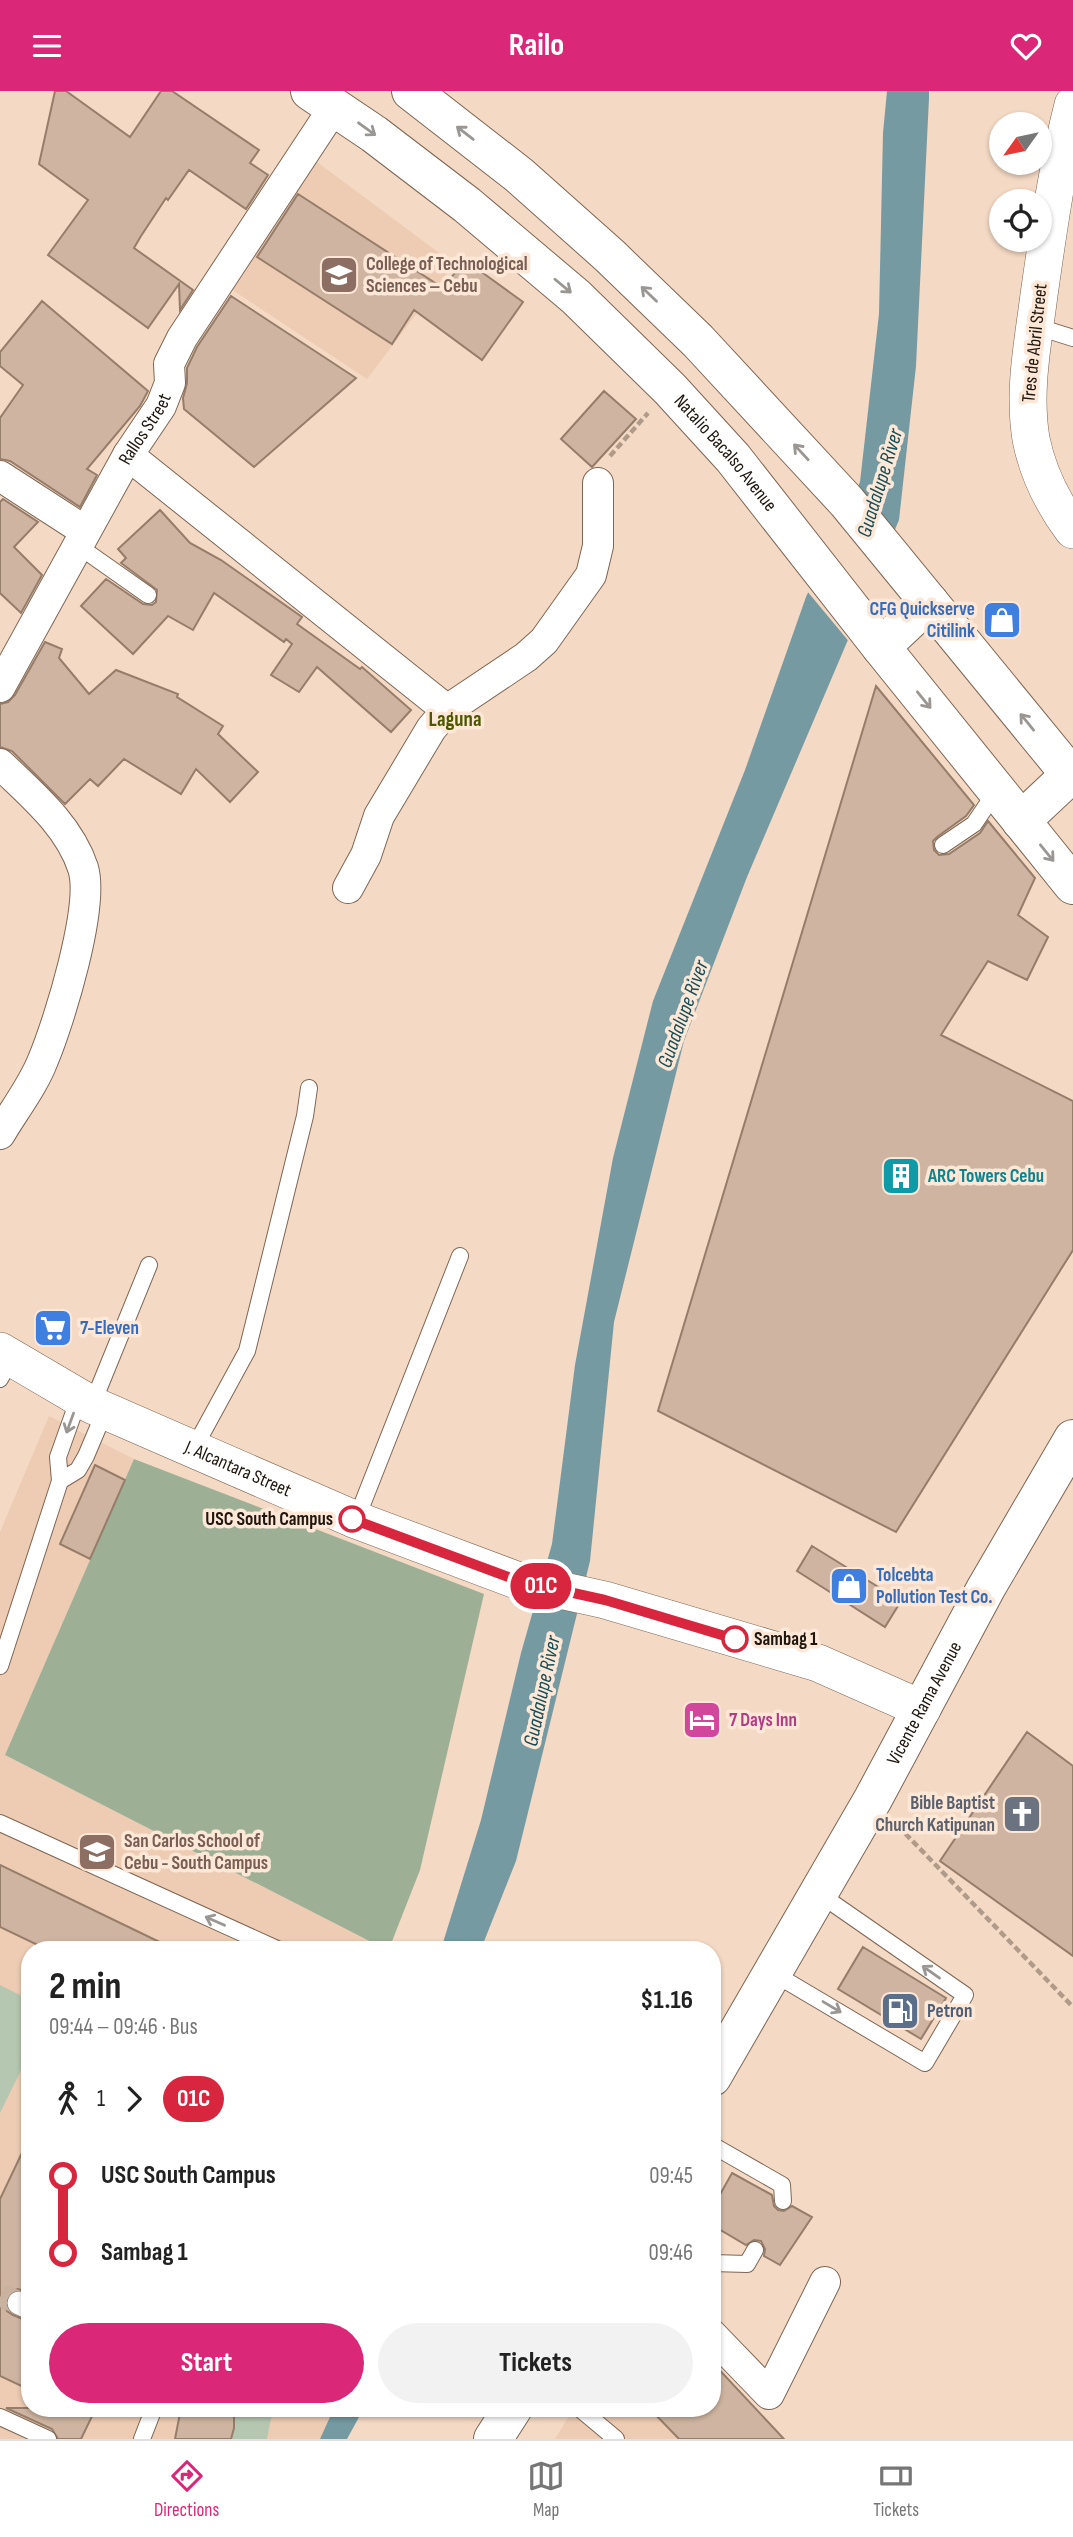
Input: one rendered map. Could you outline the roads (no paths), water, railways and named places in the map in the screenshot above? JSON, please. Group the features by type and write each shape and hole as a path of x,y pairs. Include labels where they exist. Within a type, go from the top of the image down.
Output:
{"main road":[{"path":"411,91 519,175 610,256 698,341 847,502 1072,777 1021,821"},
{"name":"Natalio Bacalso Avenue","path":"322,99 477,214 576,297 670,389 733,458 1073,885"},
{"path":"871,634 929,602"},
{"name":"Vicente Rama Avenue","path":"721,2062 873,1799 986,1588 1073,1439"},
{"path":"493,2439 507,2417"}],"street":[{"name":"Rallos Street","path":"0,687 80,538 128,455 161,406 170,383 169,364 182,338 322,99"},
{"name":"Tres de Abril Street","path":"1073,105 1046,246 1031,349 1027,405 1038,468 1047,491 1073,530"},
{"path":"128,455 447,711"},
{"path":"0,476 80,538"},
{"path":"348,888 366,855 379,816 431,729 447,711 544,641 591,575 597,545 598,483"},
{"path":"0,764 70,838 84,870 85,899 65,993 43,1062 0,1134"},
{"name":"J. Alcantara Street","path":"4,1363 92,1405 356,1520 519,1581 605,1600 818,1663 922,1709"},
{"path":"721,2344 769,2394 825,2282"}],"lane":[{"path":"1035,326 1073,338"},
{"path":"80,538 148,595"},
{"path":"943,845 974,824 997,790"},
{"path":"193,1450 247,1351 305,1116 309,1088"},
{"path":"356,1520 460,1257"},
{"path":"0,1666 60,1481 58,1457 92,1405 149,1265"},
{"path":"60,1481 78,1470 86,1456 92,1405"},
{"path":"0,1823 259,1941"},
{"path":"773,1972 925,2063 965,1995 818,1893"},
{"path":"721,2150 782,2185 783,2201"},
{"path":"721,2263 747,2264 755,2251"},
{"path":"0,2417 48,2439"},
{"path":"142,2439 151,2417"},
{"path":"590,2417 616,2439"}],"water":[{"name":"Guadalupe River","path":"887,91 929,91 916,366 899,520 747,877 684,1041 614,1322 590,1561 516,1861 484,1941 443,1941 481,1820 521,1653 552,1544 575,1365 613,1158 653,1001 745,770 806,597 860,482 879,314 883,133"},
{"path":"330,2417 359,2417 347,2439 320,2439"}],"tunnel":[{"path":"1,2295 19,2303"}],"place":[{"name":"College of Technological Sciences – Cebu","path":"339,275"},
{"name":"CFG Quickserve Citilink","path":"1002,620"},
{"name":"ARC Towers Cebu","path":"901,1176"},
{"name":"7-Eleven","path":"53,1328"},
{"name":"USC South Campus","path":"352,1519"},
{"name":"Tolcebta Pollution Test Co.","path":"849,1586"},
{"name":"Sambag 1","path":"735,1639"},
{"name":"7 Days Inn","path":"702,1720"},
{"name":"Bible Baptist Church Katipunan","path":"1022,1814"},
{"name":"San Carlos School of Cebu - South Campus","path":"97,1852"},
{"name":"Petron","path":"900,2011"}],"district":[{"name":"Laguna","path":"455,719"}]}
